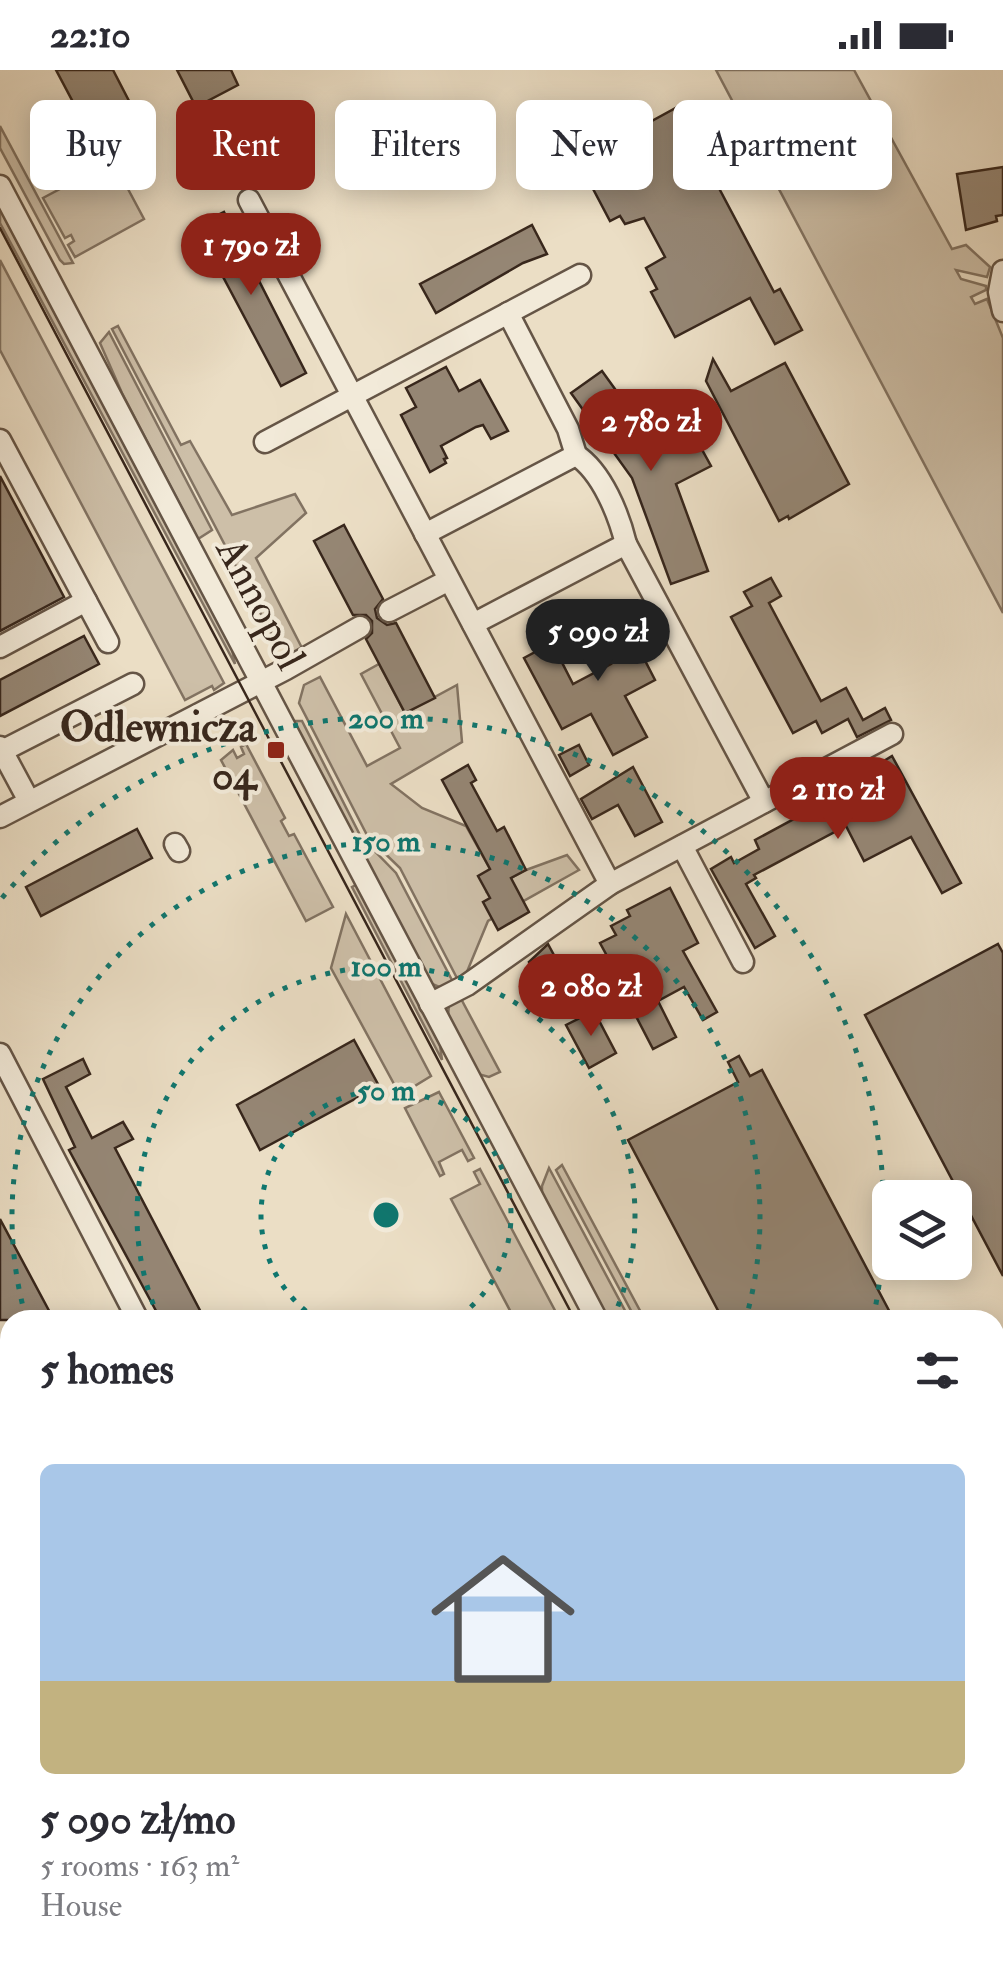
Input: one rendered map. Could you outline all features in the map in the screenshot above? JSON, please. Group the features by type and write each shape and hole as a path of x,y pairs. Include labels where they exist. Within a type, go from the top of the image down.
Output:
{"street":[{"name":"Annopol","path":"0,186 592,1310"},
{"path":"249,200 610,884"},
{"path":"1003,271 999,292 1003,312"},
{"path":"265,442 580,275"},
{"path":"508,313 568,429 576,455 592,470 618,518 626,544 764,802"},
{"path":"0,440 108,642"},
{"path":"424,534 576,455"},
{"path":"473,624 626,544"},
{"path":"389,611 449,580"},
{"path":"0,647 86,601"},
{"path":"0,817 360,627"},
{"path":"29,801 1,750 132,684"},
{"path":"430,1004 483,975 610,884 892,734"},
{"path":"682,846 743,962"},
{"path":"0,1054 133,1310"}],"shaded area":[{"path":"716,70 854,70 870,100 732,100"},
{"path":"0,126 30,182 30,190 34,190 73,263 60,260 0,148"},
{"path":"892,139 952,249 966,245 990,267 987,277 956,270 961,279 986,286 986,290 971,297 975,304 987,299 1003,338 1003,613 779,190 892,190"},
{"path":"58,190 128,190 144,219 75,257 68,245 74,241 71,235 65,238 43,198"},
{"path":"0,209 232,649 235,664 0,223"},
{"path":"0,260 224,683 214,690 212,686 185,700 0,350"},
{"path":"118,326 181,445 190,441 232,515 295,494 306,513 256,558 302,648 292,654 285,640 275,641 112,329"},
{"path":"109,332 212,530 198,539 100,343"},
{"path":"379,664 405,713 457,685 462,742 391,784 422,808 466,826 490,869 487,891 526,870 567,855 579,870 488,921 464,979 459,982 400,868 368,837 299,703 304,685 320,677 367,766 400,748 361,674"},
{"path":"292,721 302,721 361,837 396,873 454,984 444,989 430,983"},
{"path":"246,744 285,818 281,821 289,836 294,834 333,907 306,921 221,760 233,750 237,758 244,754 241,747"},
{"path":"358,884 440,1045 442,1060 352,887"},
{"path":"346,914 431,1076 400,1095 331,968"},
{"path":"459,995 500,1072 489,1077 478,1074 448,1017 449,1004"},
{"path":"439,1092 474,1158 468,1161 462,1150 439,1162 444,1174 440,1176 405,1108"},
{"path":"562,1165 640,1310 631,1310 556,1170"},
{"path":"549,1168 625,1310 602,1310 542,1195"},
{"path":"480,1169 555,1310 510,1310 451,1199 480,1184 474,1172"}],"building":[{"path":"56,70 113,70 129,100 72,100"},
{"path":"177,70 231,70 238,85 209,100 192,100"},
{"path":"673,109 673,190 720,190 774,292 780,289 802,330 775,344 750,298 675,337 651,292 657,289 646,268 665,257 644,218 625,224 620,216 610,221 594,190 653,190 653,120"},
{"path":"1003,167 1003,215 996,216 997,221 966,230 957,174"},
{"path":"224,212 306,373 281,386 196,226"},
{"path":"532,225 547,254 523,263 436,313 420,284"},
{"path":"713,359 731,391 785,363 849,484 779,521 706,381"},
{"path":"446,367 459,391 480,380 508,431 491,439 483,425 476,427 441,446 446,463 430,472 401,415 416,407 406,388"},
{"path":"602,371 656,446 690,428 711,466 676,484 708,571 671,584 632,478 571,393"},
{"path":"0,476 64,597 0,631"},
{"path":"344,525 383,599 375,609 377,618 387,625 396,623 435,698 405,713 366,639 372,633 372,621 366,615 353,615 314,541"},
{"path":"771,578 781,596 769,603 821,701 846,688 863,720 885,708 891,720 857,737 848,719 822,733 816,721 793,733 731,617 752,606 744,592"},
{"path":"618,608 655,680 625,696 647,737 613,755 591,714 562,729 524,658 552,643 573,684 611,664 590,623"},
{"path":"84,636 99,664 0,716 0,680"},
{"path":"579,745 589,765 570,776 559,755"},
{"path":"892,756 961,883 942,893 911,837 864,861 846,826 754,875 756,878 746,884 775,936 755,948 711,869 731,857 734,863 759,849 755,840 831,799 836,808 882,783 874,767"},
{"path":"468,765 476,780 471,783 497,831 504,827 526,870 511,878 529,912 498,930 483,902 490,898 478,876 490,869 442,780"},
{"path":"633,767 662,822 635,836 618,805 592,819 581,799"},
{"path":"137,829 152,858 41,916 26,887"},
{"path":"670,888 698,943 683,951 717,1012 703,1020 684,987 658,1001 676,1037 653,1049 627,999 643,991 631,969 618,976 600,943 616,935 611,926 630,916 627,910"},
{"path":"548,944 562,970 568,967 579,989 557,1001 554,996 550,998 529,962"},
{"path":"998,944 1003,953 1003,1276 972,1217 972,1180 952,1180 865,1015"},
{"path":"594,1011 616,1053 589,1068 566,1025"},
{"path":"354,1040 379,1086 260,1150 237,1105"},
{"path":"739,1056 750,1076 762,1070 889,1310 718,1310 628,1140 738,1082 728,1062"},
{"path":"83,1059 90,1074 66,1087 92,1138 123,1122 133,1139 115,1148 200,1310 156,1310 69,1150 75,1147 43,1079"},
{"path":"0,1219 49,1310 0,1310"}],"tram line":[{"path":"0,228 570,1310"}],"place":[{"name":"Odlewnicza 04","path":"276,750"}]}
